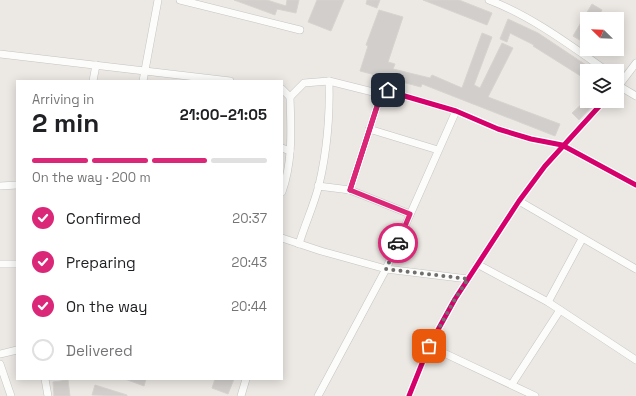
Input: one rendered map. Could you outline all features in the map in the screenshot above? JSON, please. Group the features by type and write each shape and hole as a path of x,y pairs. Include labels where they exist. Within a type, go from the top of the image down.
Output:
{"street":[{"path":"143,80 158,0"},
{"path":"180,0 300,30"},
{"path":"489,0 505,6 565,42 597,64"},
{"path":"0,54 222,80"},
{"path":"624,77 636,64"},
{"path":"93,80 96,65"},
{"path":"290,97 304,83 329,81 381,94"},
{"path":"299,244 318,186 326,142 330,106 329,81"},
{"path":"624,87 636,96"},
{"path":"283,90 290,97 290,151 287,176 283,189"},
{"path":"350,190 369,129 381,94 384,90 456,111 498,129 532,139 562,145 636,185"},
{"path":"409,396 429,346 455,299 477,264 519,201 562,145 597,108"},
{"path":"318,396 386,269 456,111"},
{"path":"369,129 438,150"},
{"path":"283,148 290,151"},
{"path":"0,186 16,186"},
{"path":"318,186 350,190 410,214"},
{"path":"519,201 636,269"},
{"path":"283,238 386,269 468,279"},
{"path":"548,302 582,239"},
{"path":"0,264 16,264"},
{"path":"477,264 548,302 636,360"},
{"path":"512,384 560,310"},
{"path":"429,346 536,396"},
{"path":"0,354 16,350"},
{"path":"0,364 11,396"},
{"path":"45,380 48,396"},
{"path":"241,396 246,380"}],"building":[{"path":"234,0 267,0 286,6 287,0 299,0 296,13 277,9 275,15"},
{"path":"317,0 344,0 331,31 308,22"},
{"path":"367,0 380,0 377,8 366,4"},
{"path":"423,0 459,0 492,13 487,25"},
{"path":"592,4 602,10 601,12 587,12"},
{"path":"379,10 403,17 388,62 395,64 393,69 430,78 432,75 462,88 482,33 492,37 474,85 480,88 502,43 513,48 488,97 560,124 555,136 422,84 421,87 360,71 368,46 366,45"},
{"path":"508,19 538,33 584,64 580,64 580,76 533,46 534,45 510,33 507,42 500,39"},
{"path":"580,24 580,40 573,36"},
{"path":"580,106 580,108 590,108 579,120 572,113"},
{"path":"68,380 70,396 54,396 53,382"},
{"path":"128,380 146,380 144,386"},
{"path":"215,380 234,380 228,394 212,388"},
{"path":"95,385 127,395 127,396 92,395"}],"cycle path":[{"path":"350,190 381,94 384,90 456,111 498,129 531,139 562,145 636,185"},
{"path":"409,396 429,346 455,299 519,201 545,166 598,108"}],"way so far":[{"path":"398,243 386,269 468,279 429,346"}],"route":[{"path":"388,90 384,90 381,94 350,190 410,214 398,243"}]}
